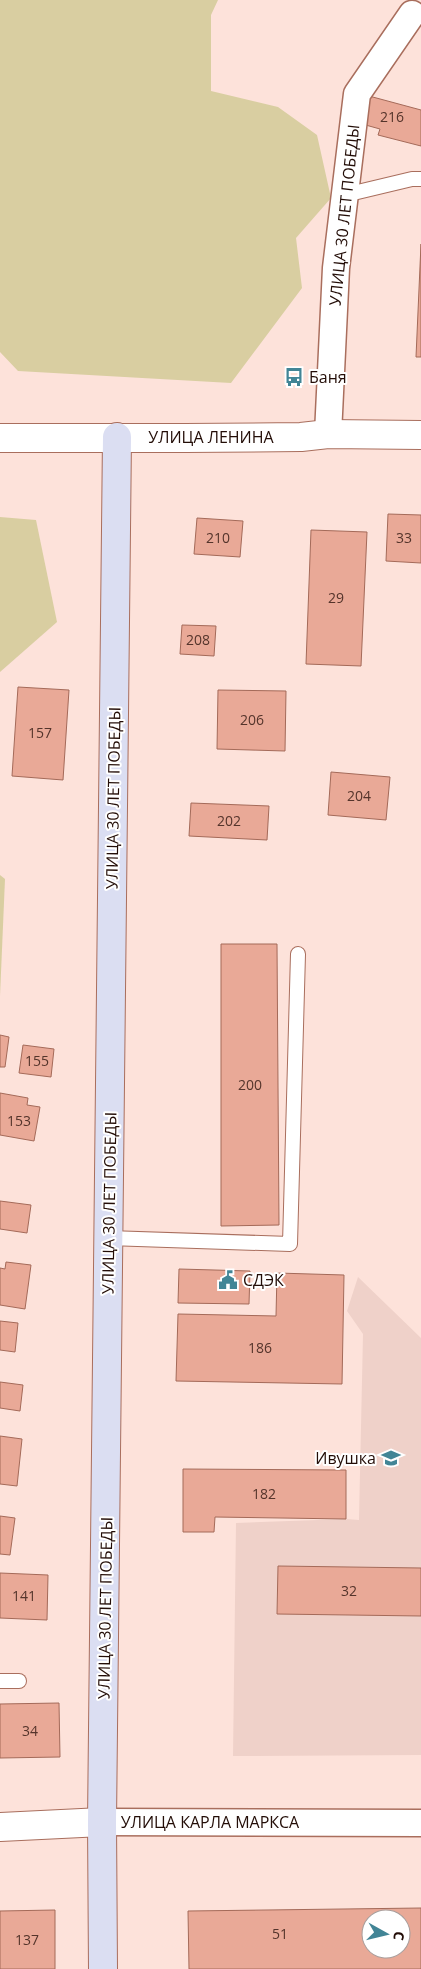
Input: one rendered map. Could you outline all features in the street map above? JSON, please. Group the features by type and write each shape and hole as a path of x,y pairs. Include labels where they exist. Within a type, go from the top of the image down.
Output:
{"main road":[{"name":"УЛИЦА 30 ЛЕТ ПОБЕДЫ","path":"103,1969 102,1822 117,437"}],"street":[{"name":"УЛИЦА 30 ЛЕТ ПОБЕДЫ","path":"328,434 336,268 357,94 412,14"},
{"name":"УЛИЦА ЛЕНИНА","path":"0,438 300,437 328,434 421,435"},
{"name":"УЛИЦА КАРЛА МАРКСА","path":"0,1826 102,1822 421,1823"}],"lane":[{"path":"344,196 412,179 421,179"},
{"path":"108,1238 290,1244 298,954"},
{"path":"0,1681 19,1681"}],"shaded area":[{"path":"0,0 218,0 211,15 211,91 278,107 317,135 331,198 296,238 302,288 231,383 18,371 0,352"},
{"path":"0,517 36,520 57,622 0,672"},
{"path":"0,875 5,879 0,996"},
{"name":"Ивушка","path":"358,1277 421,1338 421,1755 233,1756 236,1523 359,1520 363,1334 347,1311"}],"building":[{"path":"369,96 421,110 421,146 378,135 380,129 362,124"},
{"path":"421,244 421,357 416,357"},
{"path":"388,514 421,515 421,563 386,561"},
{"path":"197,518 243,521 240,557 194,554"},
{"path":"311,530 367,532 361,666 306,664"},
{"path":"182,625 216,626 214,656 180,654"},
{"path":"18,687 69,690 63,780 12,776"},
{"path":"218,690 286,691 285,751 217,749"},
{"path":"331,772 390,777 386,820 328,815"},
{"path":"191,803 269,806 267,840 189,836"},
{"path":"221,944 277,944 279,1225 221,1226"},
{"path":"0,1035 9,1037 5,1067 0,1067"},
{"path":"23,1045 54,1049 51,1077 19,1073"},
{"path":"0,1093 28,1098 27,1105 40,1107 34,1141 0,1135"},
{"path":"0,1201 31,1205 27,1233 0,1229"},
{"path":"6,1262 31,1265 25,1309 0,1305 0,1268 5,1269"},
{"path":"179,1269 250,1271 249,1304 178,1303"},
{"path":"277,1273 344,1275 342,1384 176,1381 178,1314 276,1316"},
{"path":"0,1321 18,1323 15,1352 0,1350"},
{"path":"0,1382 23,1385 20,1411 0,1408"},
{"path":"0,1436 22,1439 17,1486 0,1484"},
{"path":"183,1469 346,1470 346,1519 215,1517 214,1532 183,1532"},
{"path":"0,1516 15,1518 10,1555 0,1554"},
{"path":"278,1566 421,1568 421,1616 277,1614"},
{"path":"0,1573 48,1575 47,1620 0,1618"},
{"path":"59,1703 60,1757 0,1758 0,1704"},
{"path":"421,1908 421,1969 189,1969 188,1911"},
{"path":"55,1910 55,1969 0,1969 0,1911"}],"place":[{"name":"Баня","path":"294,377"},
{"name":"СДЭК","path":"228,1280"},
{"name":"Ивушка","path":"391,1458"}]}
